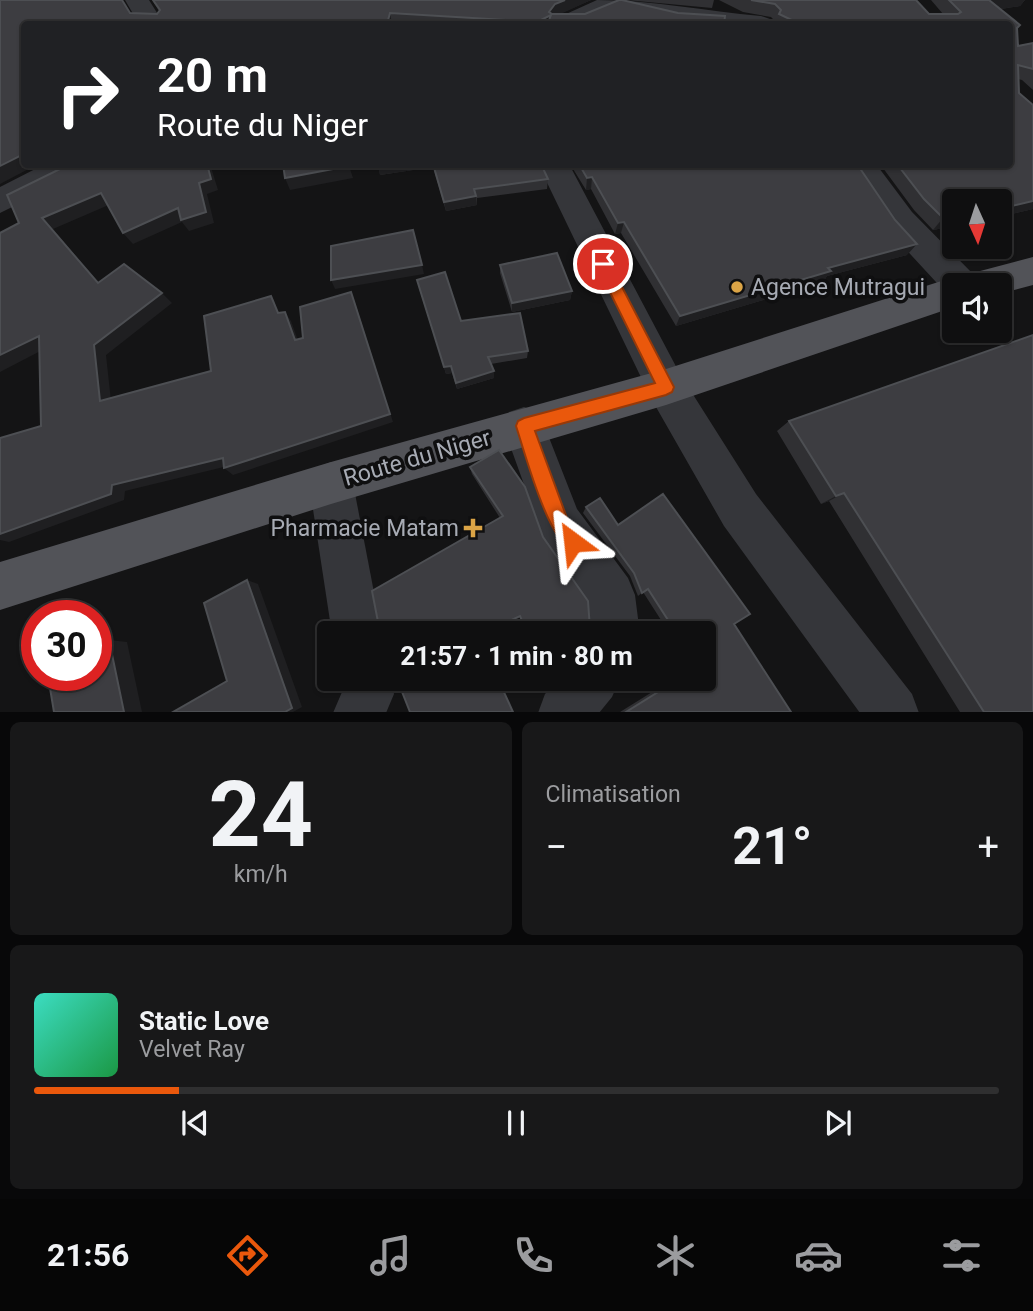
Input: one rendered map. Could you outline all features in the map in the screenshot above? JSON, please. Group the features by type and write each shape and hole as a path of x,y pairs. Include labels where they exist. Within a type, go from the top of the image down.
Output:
{"main road":[{"path":"1012,276 1033,271"},
{"name":"Route du Niger","path":"0,586 331,483 666,387 942,296"}],"street":[{"path":"140,1 150,21"},
{"path":"571,21 614,1 656,13 732,21"},
{"path":"0,201 64,168"},
{"path":"555,168 666,387 740,510 893,712"},
{"path":"862,168 900,221 950,273"},
{"path":"524,426 560,524 611,595 614,621"},
{"path":"331,483 355,621"},
{"path":"359,712 367,691"},
{"path":"565,712 583,691"}],"building":[{"path":"0,0 122,0 130,13 157,14 160,10 153,0 565,0 555,4 549,12 585,14 622,0 678,13 725,16 724,21 549,21 551,15 539,21 521,21 390,13 388,21 21,21 21,156 0,166"},
{"path":"751,0 916,0 929,14 958,14 961,12 949,0 989,0 1020,25 1017,28 1018,46 1033,43 1033,69 1018,65 1019,93 1033,105 1033,201 1012,206 1012,189 942,189 942,217 900,168 1013,168 1013,21 794,21 779,14 781,10 775,4"},
{"path":"62,168 208,168 211,179 199,183 206,212 181,220 178,208 123,233 101,193 42,218 98,283 124,264 162,293 94,345 100,401 211,371 204,316 271,296 278,313 285,312 295,340 303,338 300,307 351,292 390,414 224,468 223,458 112,485 111,494 0,534 0,438 41,426 39,336 0,355 0,233 19,223 7,195"},
{"path":"284,168 338,168 285,178"},
{"path":"434,168 543,168 548,179 474,189 476,196 444,202"},
{"path":"581,168 860,168 895,220 917,244 828,268 831,271 680,316 624,222 618,223 592,177 587,178"},
{"path":"413,230 422,265 331,280 331,246"},
{"path":"557,253 572,291 512,303 500,265"},
{"path":"445,272 461,321 520,313 528,351 488,357 494,371 456,383 451,366 444,367 417,280"},
{"path":"1033,335 1033,712 984,712 844,493 836,496 789,421"},
{"path":"499,450 525,487 543,537 588,601 589,621 522,621 520,616 509,621 378,621 372,591 503,516 470,467"},
{"path":"663,494 750,614 734,624 791,712 626,712 660,691 716,691 716,621 669,621 648,589 642,593 634,573 586,507 600,498 618,525"},
{"path":"247,580 292,708 285,712 173,712 227,681 204,603"},
{"path":"112,654 124,712 54,712 50,691 112,691"},
{"path":"402,691 503,691 513,712 410,712"}],"place":[{"name":"Agence Mutragui","path":"737,287"},
{"name":"Pharmacie Matam","path":"473,528"}],"route":[{"path":"573,542 560,524 524,426 666,387 603,264"}]}
